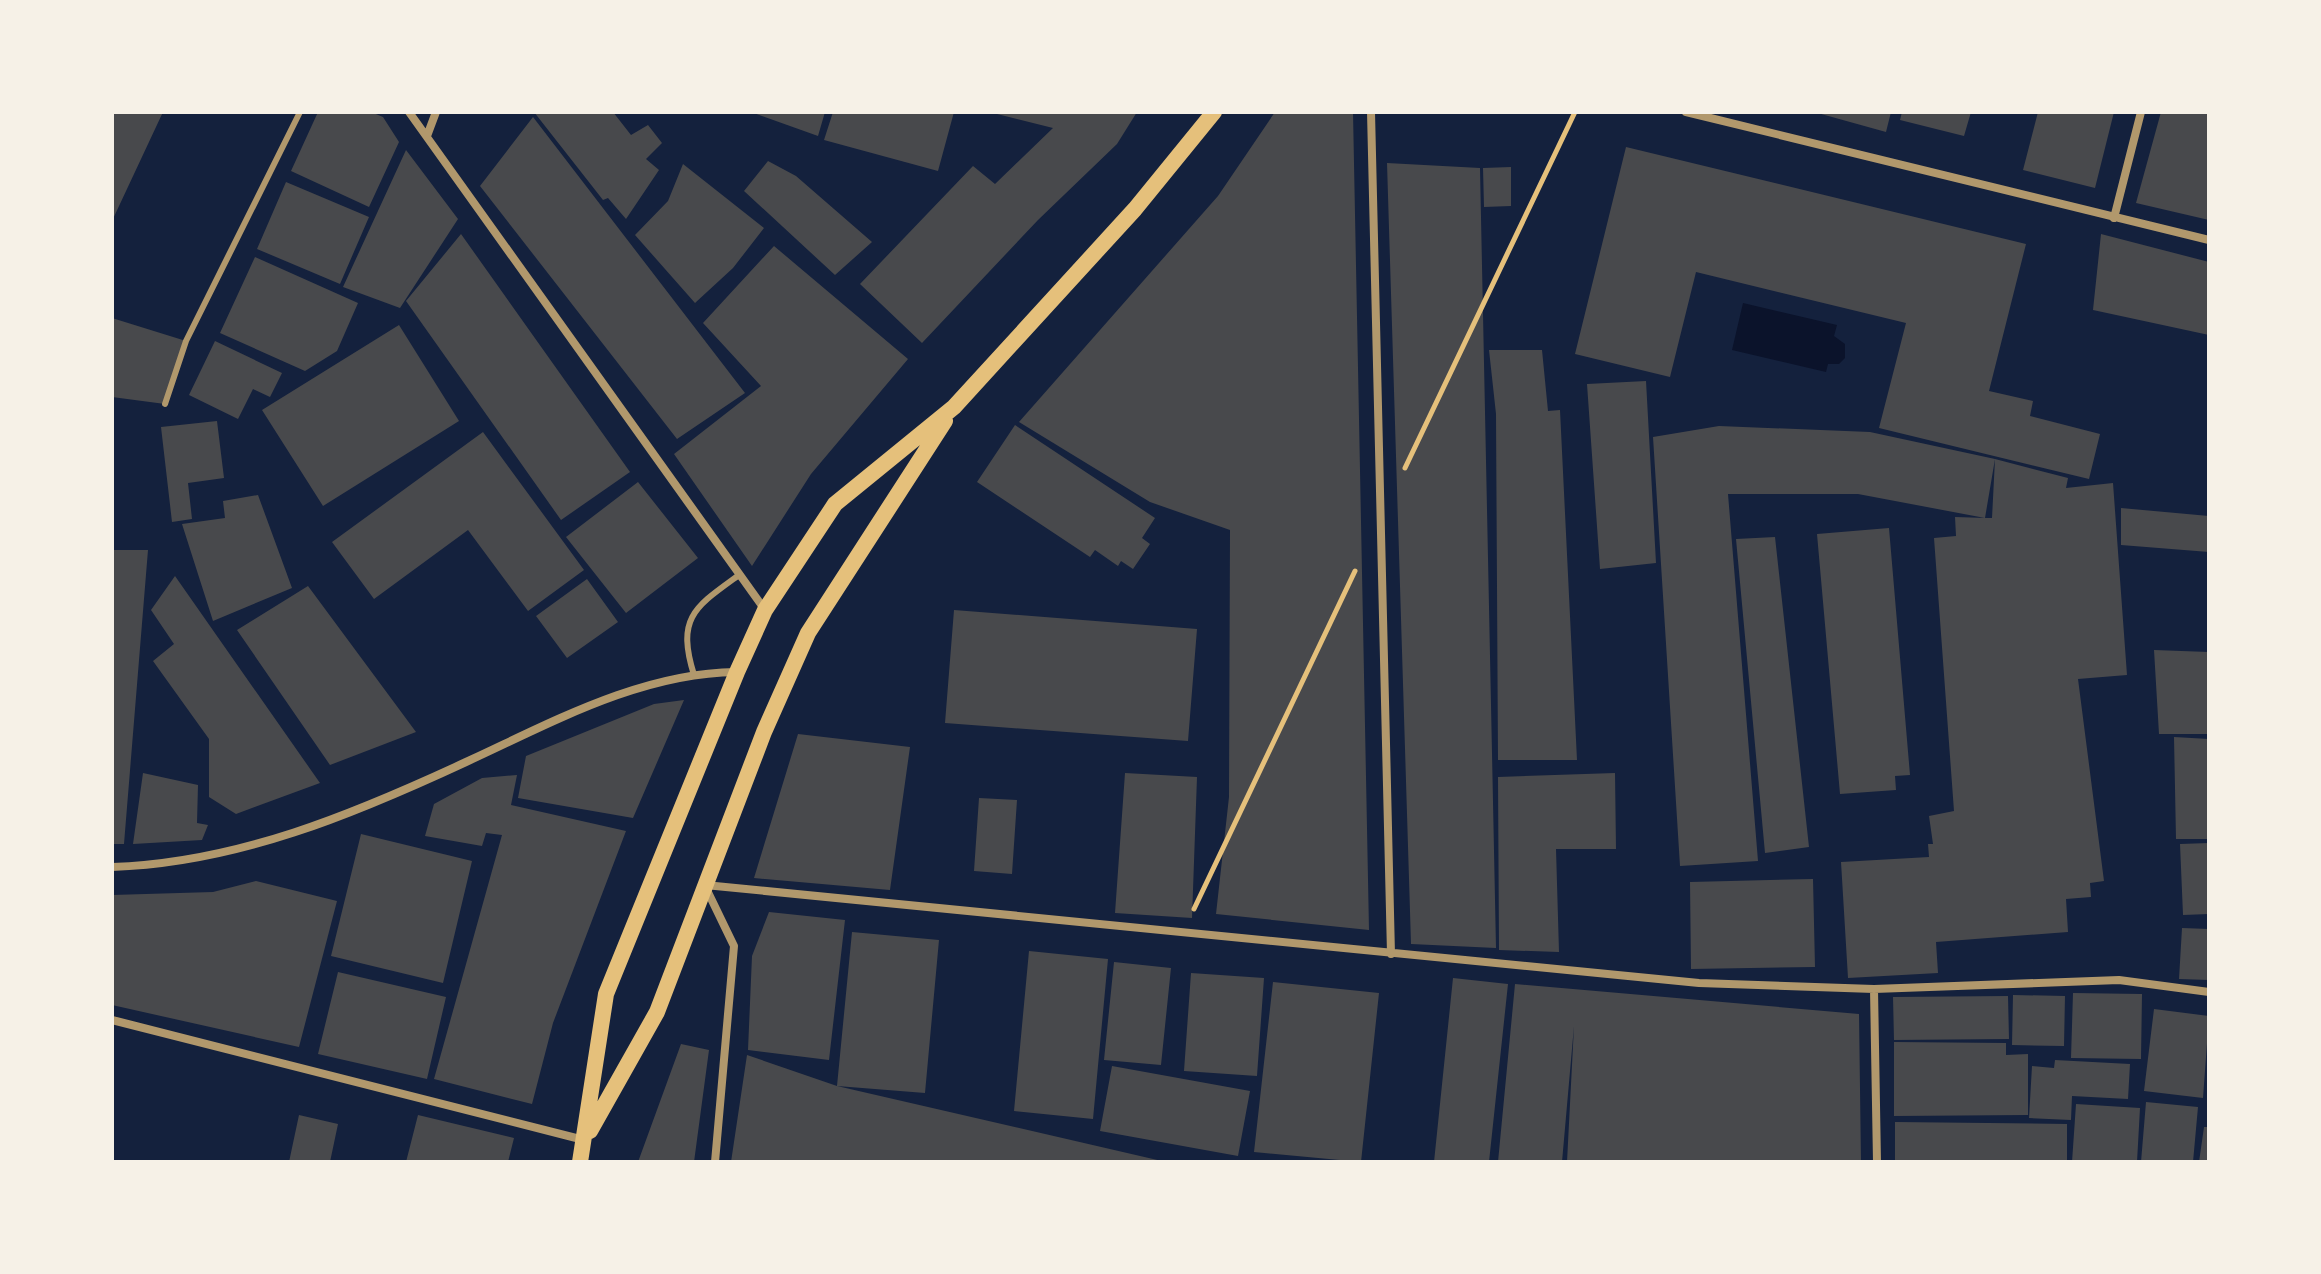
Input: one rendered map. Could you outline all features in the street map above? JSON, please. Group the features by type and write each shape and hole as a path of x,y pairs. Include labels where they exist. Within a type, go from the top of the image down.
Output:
{"main road":[{"path":"580,1162 606,994 765,610 835,504 954,407 1135,209 1214,112"},
{"path":"585,1140 657,1012 764,732 808,633 954,407"}],"street":[{"path":"409,112 765,610"},
{"path":"427,136 436,112"},
{"path":"1371,112 1391,954"},
{"path":"1686,112 2209,240"},
{"path":"2114,218 2141,112"},
{"path":"112,867 169,865 305,831 618,695 694,675 737,672"},
{"path":"705,885 1699,983 1874,989 2119,980 2209,992"},
{"path":"705,885 734,946 715,1162"},
{"path":"1874,989 1877,1162"},
{"path":"112,1020 585,1140"}],"lane":[{"path":"165,404 186,341 300,112"},
{"path":"694,675 685,644 696,607 739,575"}],"water":[{"path":"1743,303 1837,325 1834,336 1845,344 1845,358 1839,364 1828,364 1826,372 1732,350"}],"building":[{"path":"112,112 163,112 112,221"},
{"path":"318,112 371,112 383,117 399,142 369,207 291,171"},
{"path":"534,112 613,112 631,135 648,125 662,143 646,159 659,170 626,219 608,198 603,200"},
{"path":"751,112 825,112 818,136"},
{"path":"833,112 954,112 938,171 824,140"},
{"path":"989,112 1137,112 1117,144 1038,220 922,343 860,284 973,166 995,184 1053,128"},
{"path":"1275,112 1353,112 1369,930 1216,914 1229,797 1230,530 1150,502 1019,422 1218,196"},
{"path":"1814,112 1891,112 1886,132"},
{"path":"1902,112 1971,112 1964,136 1900,120"},
{"path":"2038,112 2114,112 2095,188 2023,170"},
{"path":"2161,112 2209,112 2209,220 2136,203"},
{"path":"533,117 745,393 677,439 480,186"},
{"path":"1626,147 2026,244 1989,391 2033,401 2030,416 2100,434 2089,479 1879,428 1906,323 1696,272 1670,377 1575,354"},
{"path":"406,150 458,219 400,308 343,287"},
{"path":"768,161 796,176 872,242 835,275 744,191"},
{"path":"1387,163 1480,168 1496,948 1411,944"},
{"path":"683,164 764,228 733,268 695,303 635,235 668,201"},
{"path":"1511,167 1511,206 1484,207 1483,168"},
{"path":"286,182 369,217 340,284 257,249"},
{"path":"461,234 630,472 561,520 406,301"},
{"path":"2101,234 2209,262 2209,335 2093,310"},
{"path":"774,246 908,359 811,474 752,566 674,454 761,386 703,323"},
{"path":"255,257 358,303 337,351 305,371 220,333"},
{"path":"112,318 186,341 165,404 112,397"},
{"path":"399,325 459,421 323,506 262,410"},
{"path":"215,341 282,373 270,397 253,389 238,419 189,395"},
{"path":"1489,350 1542,350 1548,411 1560,410 1577,760 1498,760 1496,414"},
{"path":"1646,381 1656,563 1600,569 1587,384"},
{"path":"217,421 224,478 188,483 192,519 172,522 161,427"},
{"path":"1015,425 1155,518 1142,538 1150,544 1133,569 1121,561 1118,566 1095,550 1090,557 977,482"},
{"path":"1719,426 1870,432 1995,459 1985,518 1858,494 1728,494 1758,861 1680,866 1653,437"},
{"path":"483,432 584,570 528,611 468,530 374,599 332,542"},
{"path":"1995,459 2068,478 2066,488 2113,483 2127,675 2078,679 2104,881 2090,883 2091,897 2066,899 2068,932 1936,942 1938,973 1848,978 1841,862 1929,857 1928,844 1933,844 1929,816 1954,811 1934,538 1956,536 1955,517 1992,518"},
{"path":"638,482 698,558 626,613 566,537"},
{"path":"258,495 292,588 213,621 182,524 225,518 223,501"},
{"path":"2121,508 2209,516 2209,552 2121,545"},
{"path":"1889,528 1910,775 1895,776 1896,790 1840,794 1817,534"},
{"path":"1775,537 1809,847 1765,853 1736,539"},
{"path":"112,550 148,550 124,844 112,844"},
{"path":"175,576 320,783 236,814 209,797 209,739 153,661 174,644 151,610"},
{"path":"587,579 618,622 567,658 536,616"},
{"path":"308,586 416,732 330,765 237,630"},
{"path":"954,610 1197,629 1188,741 945,723"},
{"path":"2154,650 2209,652 2209,734 2159,734"},
{"path":"684,700 633,818 518,798 526,756 654,704"},
{"path":"798,734 910,747 890,890 754,878"},
{"path":"2174,737 2209,739 2209,839 2176,839"},
{"path":"143,773 198,785 197,823 208,825 202,840 133,844"},
{"path":"1125,773 1197,777 1192,918 1115,913"},
{"path":"1615,773 1616,849 1556,849 1559,952 1499,950 1498,777"},
{"path":"517,775 511,805 626,831 553,1023 532,1104 434,1079 502,835 486,833 482,846 425,836 434,804 482,778"},
{"path":"979,798 1017,800 1012,874 974,871"},
{"path":"361,834 472,861 443,983 331,956"},
{"path":"2209,843 2209,914 2183,915 2180,844"},
{"path":"1813,879 1815,967 1691,969 1690,882"},
{"path":"256,881 337,901 299,1047 112,1005 112,895 213,892"},
{"path":"769,912 845,920 829,1060 748,1050 752,956"},
{"path":"2182,928 2209,929 2209,980 2179,979"},
{"path":"852,932 939,940 925,1093 837,1086"},
{"path":"1029,951 1108,959 1093,1119 1014,1111"},
{"path":"1114,962 1171,968 1161,1065 1104,1060"},
{"path":"338,972 446,997 427,1079 318,1054"},
{"path":"1191,973 1264,978 1257,1076 1184,1071"},
{"path":"1453,978 1508,984 1489,1162 1434,1162"},
{"path":"1273,982 1379,993 1361,1162 1254,1152"},
{"path":"1515,984 1859,1014 1861,1162 1567,1162 1574,1026 1562,1162 1498,1162"},
{"path":"2073,993 2142,994 2141,1059 2071,1058"},
{"path":"2013,995 2065,996 2064,1046 2012,1045"},
{"path":"2008,996 2009,1039 1894,1040 1893,997"},
{"path":"2154,1009 2209,1016 2203,1098 2144,1091"},
{"path":"1894,1042 2006,1043 2006,1055 2028,1054 2028,1115 1894,1116"},
{"path":"681,1044 709,1050 694,1162 638,1162"},
{"path":"747,1055 837,1086 1166,1162 731,1162"},
{"path":"2055,1060 2130,1064 2128,1099 2072,1096 2071,1120 2029,1118 2032,1066 2054,1068"},
{"path":"1112,1066 1250,1091 1238,1156 1100,1131"},
{"path":"2146,1102 2198,1107 2193,1162 2141,1162"},
{"path":"2076,1104 2140,1108 2137,1162 2072,1162"},
{"path":"299,1115 338,1124 330,1162 289,1162"},
{"path":"418,1115 514,1138 508,1162 406,1162"},
{"path":"1895,1122 2067,1124 2067,1162 1895,1162"},
{"path":"2204,1127 2209,1127 2209,1162 2199,1162"}]}
